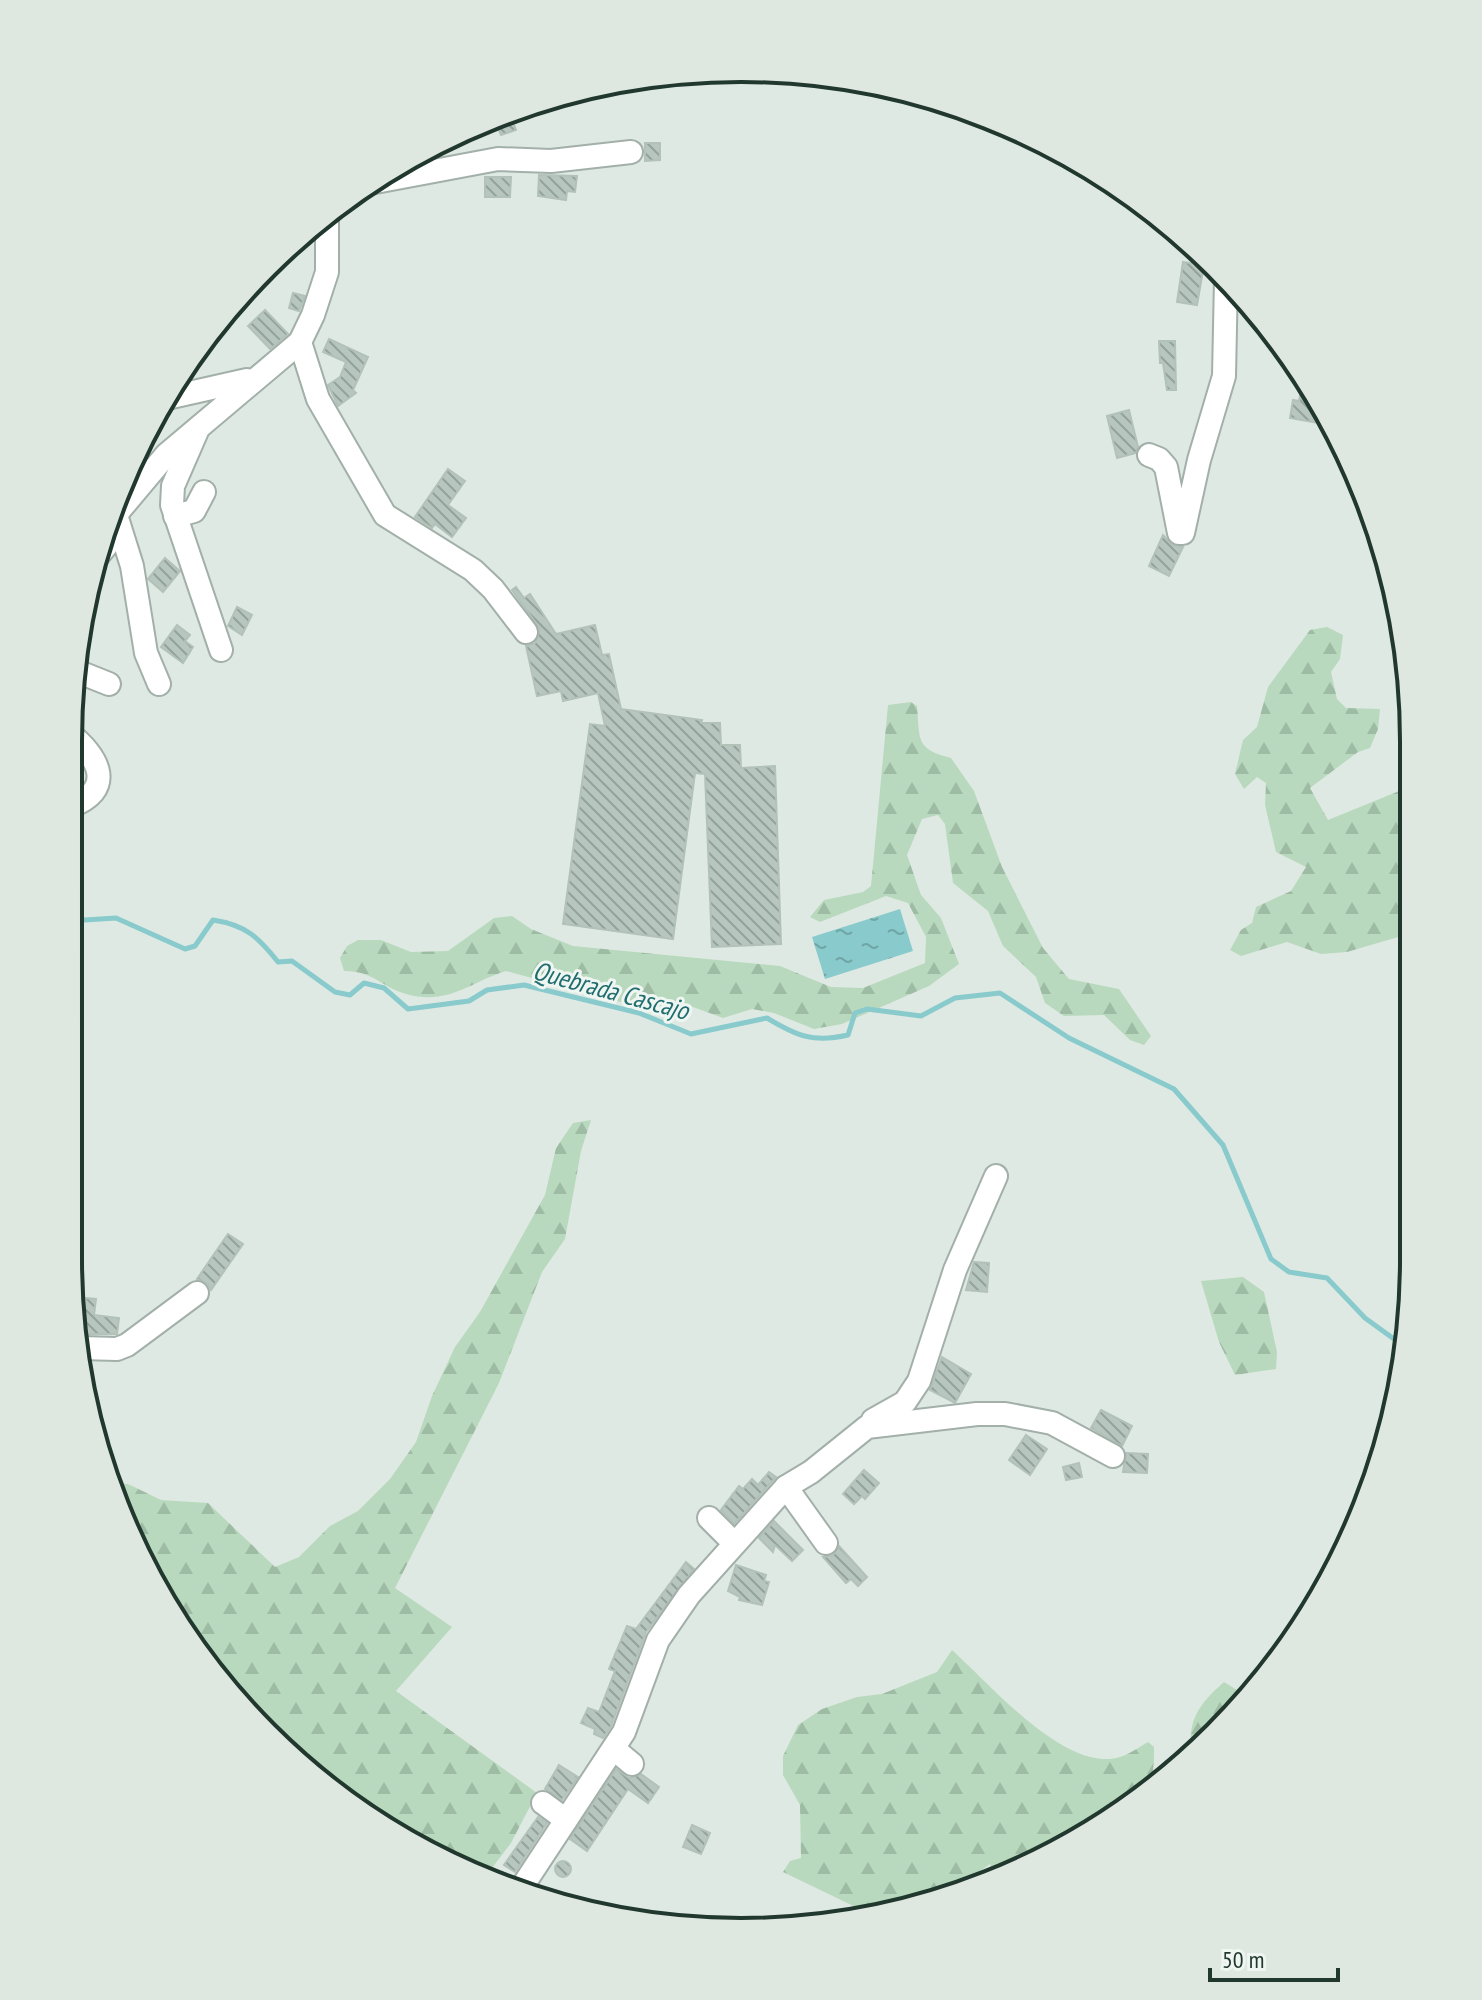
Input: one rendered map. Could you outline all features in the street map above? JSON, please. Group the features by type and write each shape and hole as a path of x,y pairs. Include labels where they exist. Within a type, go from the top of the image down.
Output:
{"street":[{"path":"400,177 498,159 551,161 631,152"},
{"path":"128,501 166,455 252,379 300,342 327,272 327,229"},
{"path":"1149,455 1159,459 1166,467 1179,533 1183,533 1199,460 1224,376 1226,295"},
{"path":"300,342 318,399 385,515 473,570 493,589 526,632"},
{"path":"180,395 252,379"},
{"path":"198,426 173,486 175,516 221,650"},
{"path":"175,516 194,511 204,492"},
{"path":"118,527 132,566 146,653 159,684"},
{"path":"86,675 109,684"},
{"path":"82,744 99,766 98,786 82,802"},
{"path":"525,1882 614,1749 633,1709 658,1640 689,1595 786,1487 811,1472 887,1410 905,1402 919,1381 955,1270 996,1176"},
{"path":"89,1348 117,1349 127,1345 197,1293"},
{"path":"867,1427 928,1418 1005,1414 1052,1423 1113,1456"},
{"path":"786,1487 826,1543"},
{"path":"709,1518 734,1543"},
{"path":"614,1749 632,1764"},
{"path":"543,1803 566,1820"}],"green space":[{"path":"1327,627 1343,635 1340,659 1331,672 1337,699 1346,708 1380,709 1378,729 1370,748 1358,752 1310,788 1328,820 1400,791 1400,936 1347,952 1321,954 1287,942 1241,956 1230,950 1241,930 1252,923 1256,907 1291,891 1306,867 1276,852 1265,805 1266,783 1257,777 1244,789 1235,774 1243,740 1257,727 1268,687 1310,630"},
{"path":"911,702 917,706 920,735 925,747 951,758 974,791 1002,867 1043,948 1069,979 1119,989 1151,1036 1144,1045 1130,1040 1104,1015 1064,1016 1045,1003 1036,977 1003,946 988,911 953,883 945,824 938,815 922,819 907,855 921,895 941,918 959,964 929,986 842,1024 814,1029 774,1013 752,1009 723,1018 693,1007 635,1006 506,971 447,995 421,997 397,991 370,976 344,971 340,958 347,946 358,940 381,940 411,952 448,951 494,918 512,916 531,929 573,946 780,966 831,987 863,988 925,963 926,937 908,903 886,896 820,922 810,917 824,900 863,892 871,886 888,705"},
{"path":"591,1120 581,1151 565,1239 542,1272 499,1383 395,1588 452,1627 396,1691 537,1793 511,1843 491,1869 411,1830 375,1807 340,1782 275,1725 218,1660 193,1625 150,1550 122,1484 161,1500 208,1503 275,1567 299,1557 330,1526 358,1511 390,1479 416,1442 432,1396 455,1347 480,1312 545,1195 556,1148 573,1123"},
{"path":"1243,1277 1264,1292 1277,1352 1276,1369 1235,1375 1219,1342 1201,1281"},
{"path":"952,1650 1030,1722 1076,1752 1099,1759 1120,1757 1148,1742 1154,1747 1153,1773 1107,1807 1032,1850 993,1868 990,1864 979,1873 912,1896 856,1907 783,1872 790,1861 801,1858 800,1805 783,1775 783,1756 798,1725 822,1709 857,1697 882,1694 937,1672"},
{"path":"1224,1682 1239,1691 1191,1740 1193,1722 1208,1697"}],"water":[{"path":"900,909 913,951 825,979 812,937"}],"building":[{"path":"513,123 516,130 501,135 498,128"},
{"path":"645,143 660,143 660,160 645,161"},
{"path":"539,175 577,176 575,192 567,191 566,200 538,196"},
{"path":"485,177 511,177 510,197 485,197"},
{"path":"1183,262 1195,264 1203,271 1197,305 1177,302"},
{"path":"293,293 305,296 299,311 289,308"},
{"path":"265,310 288,334 270,349 248,326"},
{"path":"329,339 368,357 353,390 356,393 338,406 328,385 340,377 346,362 323,352"},
{"path":"1159,341 1175,341 1176,390 1167,390 1163,363 1160,363"},
{"path":"1300,393 1318,423 1290,418 1293,400 1299,401"},
{"path":"1129,410 1138,447 1136,453 1117,458 1107,416"},
{"path":"448,469 465,481 448,505 466,518 452,537 435,524 432,528 415,517"},
{"path":"1163,535 1172,545 1183,547 1169,576 1149,566"},
{"path":"165,558 180,571 163,592 148,579"},
{"path":"516,587 524,598 530,594 556,634 595,625 602,655 609,654 621,709 702,720 701,723 720,723 721,745 740,745 741,768 775,766 781,944 712,947 705,774 695,773 673,939 563,924 590,724 605,726 598,693 563,701 561,691 537,696 526,646 535,643 540,629 512,590"},
{"path":"237,607 252,615 242,635 228,626"},
{"path":"177,625 190,635 185,641 193,647 183,663 161,647"},
{"path":"228,1234 243,1244 211,1290 208,1284 197,1279"},
{"path":"974,1262 989,1263 987,1292 966,1290"},
{"path":"83,1298 96,1299 94,1315 119,1318 117,1334 87,1334"},
{"path":"942,1357 971,1374 955,1403 930,1390"},
{"path":"1101,1410 1132,1426 1122,1446 1091,1428"},
{"path":"1026,1435 1047,1449 1030,1475 1009,1460"},
{"path":"1126,1453 1148,1454 1147,1473 1123,1472"},
{"path":"1079,1463 1082,1477 1066,1480 1063,1467"},
{"path":"864,1470 879,1483 865,1499 862,1496 854,1504 843,1494"},
{"path":"769,1472 776,1477 734,1524 721,1510 739,1486 743,1489 752,1479 758,1485"},
{"path":"774,1521 803,1550 792,1561 775,1545 773,1552 759,1538"},
{"path":"839,1546 867,1577 858,1586 851,1579 846,1583 823,1557 833,1555"},
{"path":"686,1562 694,1569 646,1632 611,1726 603,1738 594,1734 595,1729 581,1723 588,1708 599,1712 615,1671 609,1669 627,1626 636,1629"},
{"path":"736,1565 766,1575 764,1581 769,1582 762,1605 739,1600 740,1597 728,1591"},
{"path":"559,1765 578,1777 562,1800 545,1789"},
{"path":"616,1769 629,1778 641,1774 659,1787 648,1803 628,1789 587,1851 570,1839"},
{"path":"538,1817 547,1823 515,1872 504,1865"},
{"path":"692,1825 710,1833 701,1854 683,1847"},
{"path":"563,1861 571,1869 563,1877 555,1869"}],"waterway":[{"name":"Quebrada Cascajo","path":"82,920 116,918 185,949 195,946 213,920 224,922 243,929 257,939 278,962 292,961 335,992 350,995 364,983 384,988 408,1009 469,1001 487,990 524,985 639,1013 691,1034 767,1018 806,1036 836,1037 848,1035 855,1013 867,1009 921,1016 955,998 1000,993 1069,1038 1174,1089 1223,1145 1271,1259 1289,1272 1327,1278 1365,1318 1395,1339"}]}
